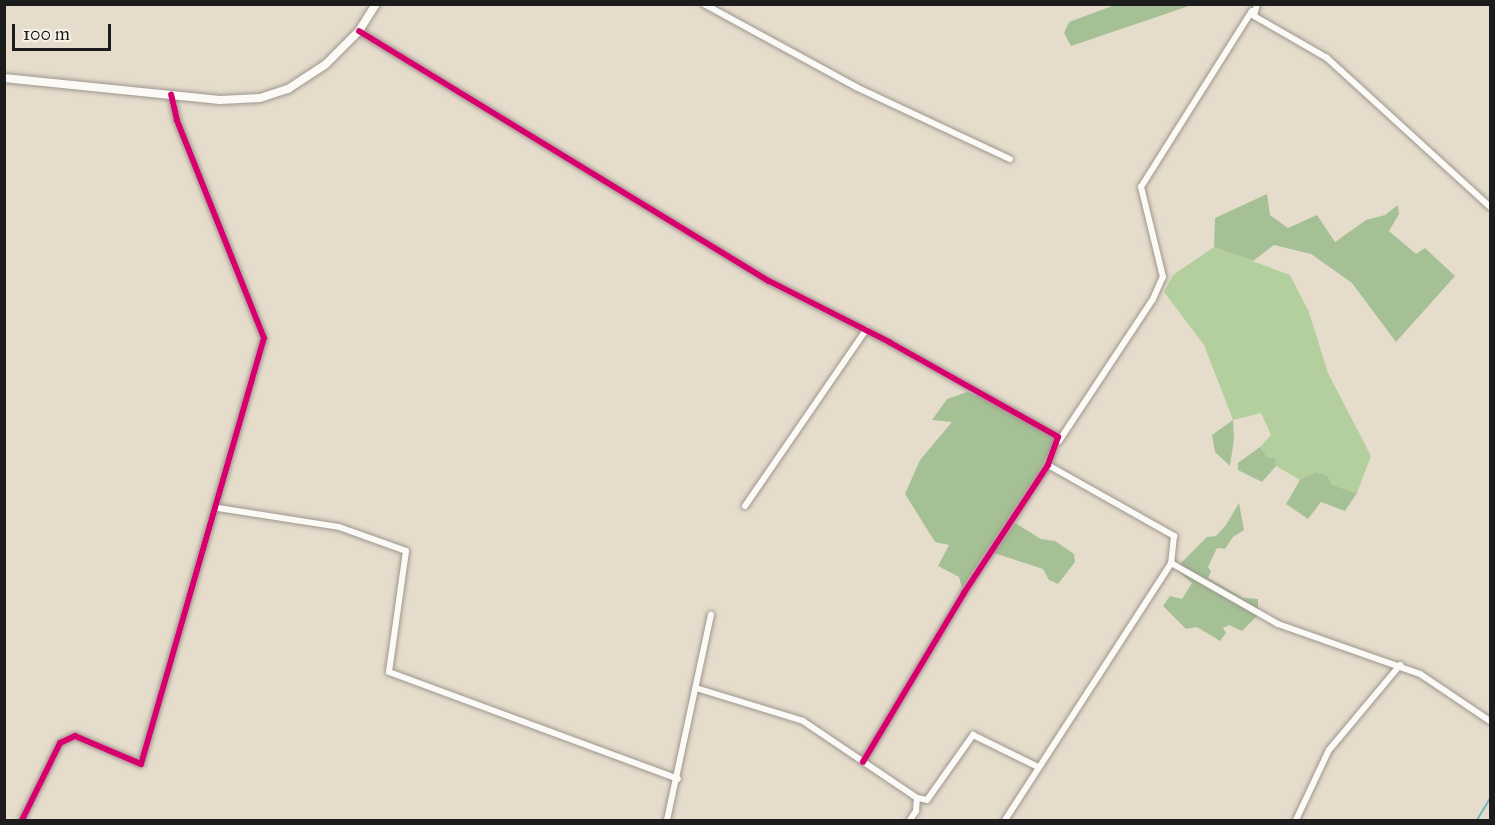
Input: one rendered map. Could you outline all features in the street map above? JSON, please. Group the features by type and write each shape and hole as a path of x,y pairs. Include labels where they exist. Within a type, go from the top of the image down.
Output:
{"street":[{"path":"4,78 239,101 273,95 326,64 359,31 376,4"},
{"path":"704,4 856,87 1010,159"},
{"path":"863,762 964,593 1048,465 1059,441 1154,299 1163,277 1141,187 1257,4"},
{"path":"1252,12 1254,16 1326,58 1491,207"},
{"path":"359,31 769,281 866,330 1055,434 1059,441"},
{"path":"22,820 60,743 75,736 141,764 218,508 264,338 177,120 171,95"},
{"path":"745,506 866,330"},
{"path":"1005,820 1171,562 1174,536 1048,465"},
{"path":"218,508 339,527 406,551 389,672 678,779"},
{"path":"1171,562 1278,624 1400,665 1440,685 1491,721"},
{"path":"667,820 678,779 711,615"},
{"path":"1296,820 1329,750 1400,665"},
{"path":"696,688 803,721 917,798 927,800 973,735 1038,767"},
{"path":"910,820 916,811 917,798"}],"green space":[{"path":"1115,5 1192,5 1071,46 1064,33 1069,22"},
{"path":"1267,194 1270,215 1288,228 1317,215 1335,242 1366,220 1385,215 1398,205 1399,214 1389,231 1416,254 1425,248 1455,276 1396,342 1352,283 1311,254 1274,245 1253,261 1214,247 1215,218"},
{"path":"1214,247 1290,275 1309,312 1328,373 1371,456 1357,493 1332,485 1327,475 1318,472 1300,480 1276,466 1274,458 1267,457 1260,447 1271,435 1261,413 1233,420 1204,345 1164,292 1173,275"},
{"path":"967,392 991,401 1056,437 1041,468 962,588 959,577 938,566 949,545 935,542 905,494 920,460 952,422 932,420 947,399"},
{"path":"1233,420 1234,439 1230,466 1215,452 1212,435"},
{"path":"1260,447 1267,457 1275,458 1276,466 1262,482 1238,470 1238,463"},
{"path":"1317,472 1327,475 1332,485 1357,493 1345,511 1321,502 1308,519 1286,504 1300,480"},
{"path":"1239,503 1244,530 1233,537 1225,549 1217,548 1208,567 1211,571 1208,578 1243,598 1258,599 1258,615 1242,631 1229,625 1223,628 1226,633 1220,641 1197,627 1186,629 1163,606 1170,596 1182,599 1192,583 1175,569 1207,537 1216,536 1226,525"},
{"path":"1015,523 1041,539 1055,541 1074,554 1075,562 1058,584 1049,580 1043,569 994,553"}],"waterway":[{"path":"1477,820 1490,798"}],"cycle path":[{"path":"359,31 769,281 889,342 1058,437 1048,465 964,593 863,762"},
{"path":"22,820 60,743 75,736 141,764 264,338 177,120 171,95"}]}
